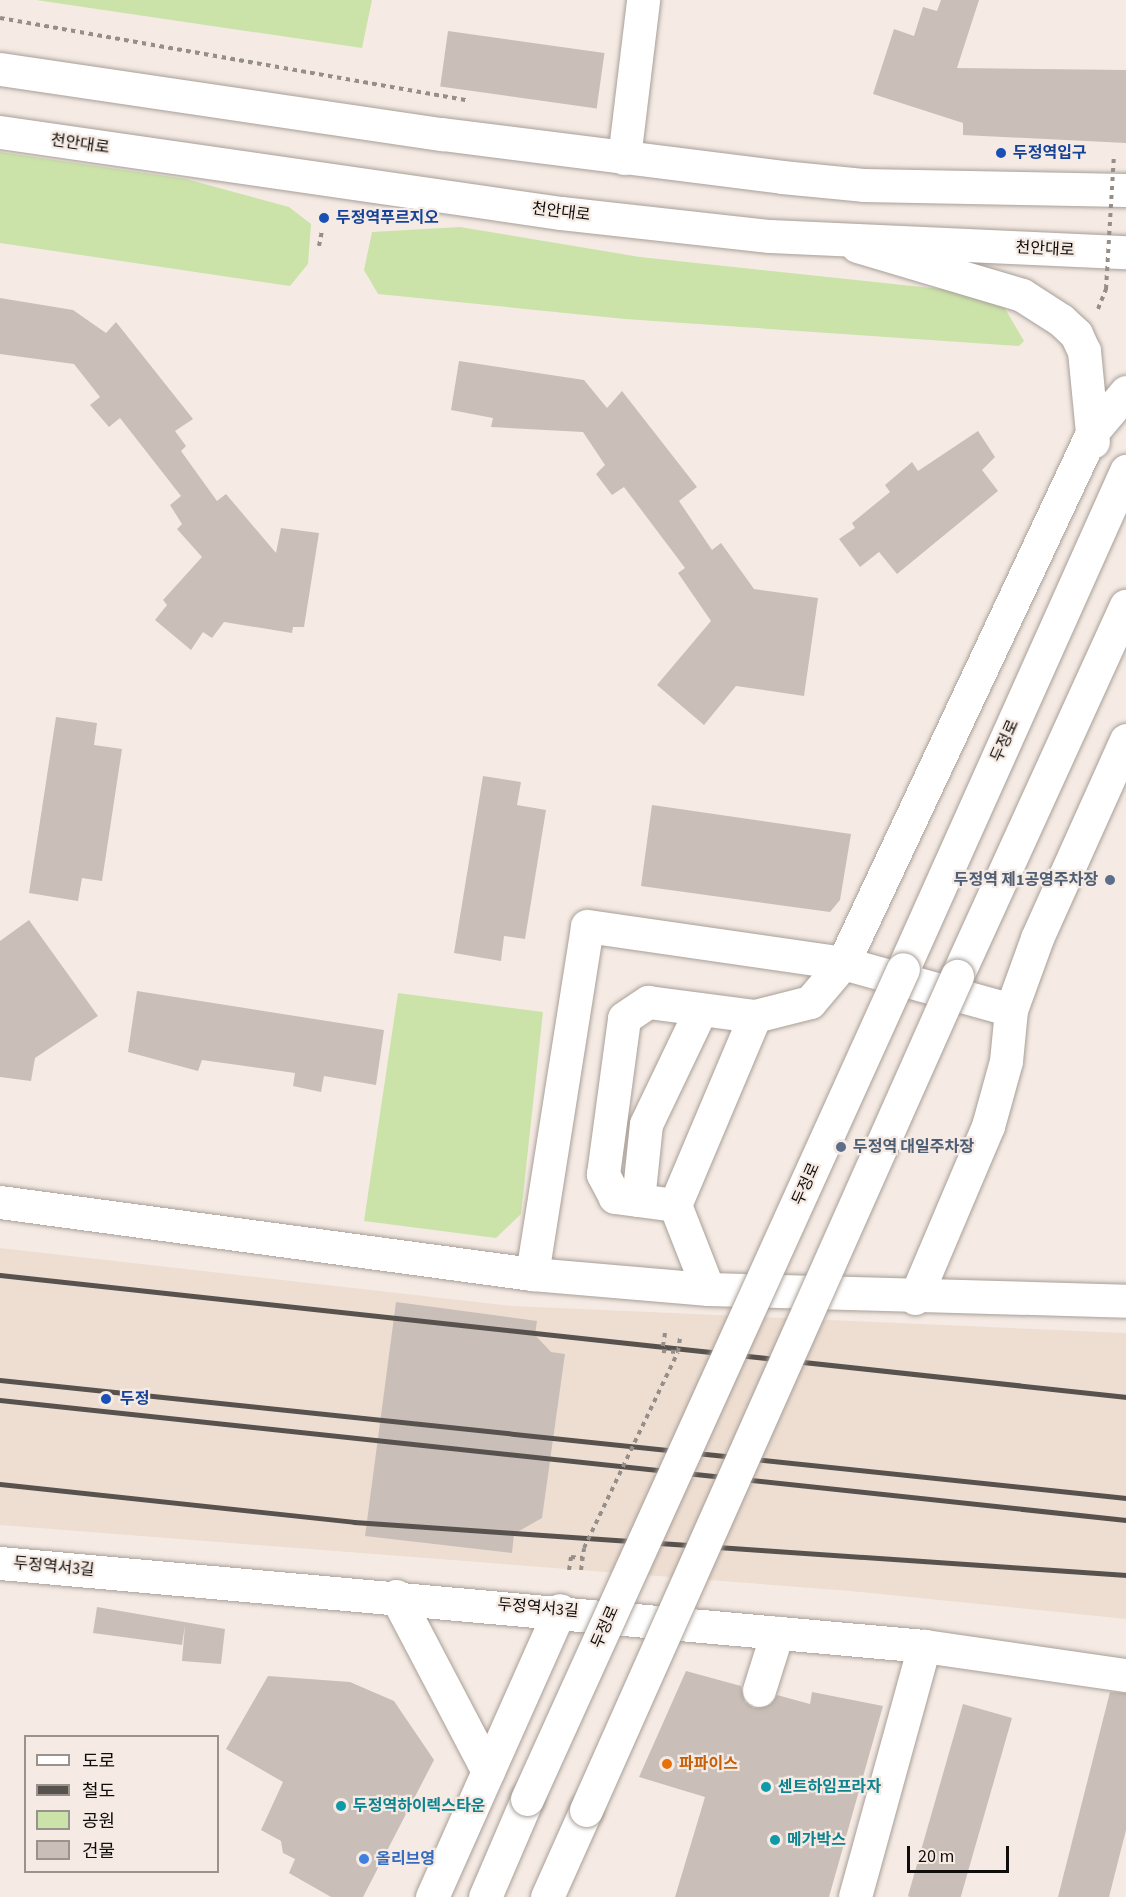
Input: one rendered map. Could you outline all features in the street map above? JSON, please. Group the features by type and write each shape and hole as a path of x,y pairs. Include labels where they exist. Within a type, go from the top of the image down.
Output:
{"street":[{"path":"624,158 643,0"},
{"path":"0,69 624,158 863,185 1126,190"},
{"name":"천안대로","path":"0,132 561,213 832,239 1126,252"},
{"path":"832,239 1022,295 1061,320 1076,334 1084,351 1093,431 1085,565"},
{"path":"675,1205 615,1197 603,1174 624,1018 648,1002 755,1016 810,1002 843,963 1093,431 1126,392"},
{"name":"두정로","path":"485,1897 527,1799 1126,471"},
{"path":"547,1897 957,976 1126,606"},
{"path":"915,1298 988,1126 1006,1061 1011,1010 1037,938 1126,740"},
{"path":"532,1274 586,926 843,963 1011,1010"},
{"path":"638,1200 646,1124 701,1009"},
{"path":"708,1289 675,1205 755,1016"},
{"path":"0,1202 532,1274 708,1289 915,1298 1126,1301"},
{"name":"두정역서3길","path":"0,1563 560,1610 924,1646 1126,1675"},
{"path":"396,1596 488,1771"},
{"path":"432,1897 560,1610"},
{"path":"759,1690 777,1633"},
{"path":"855,1897 924,1646"}],"path":[{"path":"0,18 471,101"},
{"path":"1106,289 1114,156"},
{"path":"319,246 322,230"},
{"path":"664,1333 662,1351 678,1352"},
{"path":"581,1570 583,1558 678,1352 680,1337"},
{"path":"569,1570 571,1557 583,1558"}],"shaded area":[{"path":"0,1248 513,1306 1126,1333 1126,1619 850,1591 0,1525"}],"green space":[{"path":"36,0 372,0 362,48"},
{"path":"0,152 186,179 289,207 311,224 308,264 290,286 0,243"},
{"path":"460,227 640,257 997,295 1024,341 1019,346 625,319 378,294 364,270 372,232"},
{"path":"398,993 543,1012 521,1214 496,1238 364,1221"}],"building":[{"path":"941,0 979,0 957,68 1126,70 1126,143 963,135 963,123 873,94 894,29 914,36 923,7 937,11"},
{"path":"448,31 604,53 597,108 440,86"},
{"path":"0,298 73,310 106,333 116,322 193,419 175,431 186,446 181,451 217,501 226,494 276,553 281,528 319,533 304,627 293,627 292,633 224,622 212,638 203,632 191,650 155,620 167,605 163,600 202,557 177,529 182,524 170,505 181,496 120,418 109,427 90,405 100,397 74,364 0,354"},
{"path":"459,361 584,380 607,408 622,391 697,487 679,501 712,550 721,543 754,589 818,598 804,696 736,686 704,725 657,685 711,621 678,573 685,568 624,487 612,495 596,474 605,465 583,432 491,427 493,418 451,410"},
{"path":"978,431 995,457 982,470 998,491 897,574 879,552 860,567 839,539 855,528 852,523 890,492 885,485 912,462 918,471"},
{"path":"56,717 97,723 94,745 122,749 102,881 82,878 78,901 29,893"},
{"path":"483,776 521,782 517,805 546,810 525,939 504,936 501,961 454,953"},
{"path":"652,805 851,834 840,900 830,912 641,886"},
{"path":"29,920 98,1016 35,1058 31,1081 0,1077 0,941"},
{"path":"137,991 384,1030 376,1085 324,1076 321,1092 293,1086 295,1073 202,1060 198,1071 128,1052"},
{"path":"396,1302 537,1321 535,1335 551,1352 565,1354 542,1518 514,1534 512,1553 365,1536"},
{"path":"97,1607 225,1629 221,1664 182,1661 185,1625 182,1645 93,1633"},
{"name":"센트하임프라자","path":"686,1671 741,1686 745,1702 754,1708 771,1704 777,1695 810,1704 812,1692 883,1706 829,1897 675,1897 705,1797 639,1777"},
{"name":"두정역하이렉스타운","path":"268,1676 350,1682 394,1701 434,1760 363,1897 331,1897 289,1873 295,1859 283,1853 281,1841 261,1830 283,1782 226,1749"},
{"path":"1110,1692 1126,1693 1126,1830 1109,1897 1058,1897"},
{"path":"963,1704 1012,1718 961,1897 908,1896"}],"railway":[{"path":"0,1275 1126,1397"},
{"path":"0,1380 1126,1498"},
{"path":"0,1400 1126,1520"},
{"path":"0,1484 354,1522 1126,1575"}],"place":[{"name":"두정역입구","path":"1001,153"},
{"name":"두정역푸르지오","path":"324,218"},
{"name":"두정역 제1공영주차장","path":"1110,880"},
{"name":"두정역 대일주차장","path":"841,1147"},
{"name":"두정","path":"106,1399"},
{"name":"파파이스","path":"667,1764"},
{"name":"센트하임프라자","path":"766,1787"},
{"name":"두정역하이렉스타운","path":"341,1806"},
{"name":"메가박스","path":"775,1840"},
{"name":"올리브영","path":"364,1859"}]}
